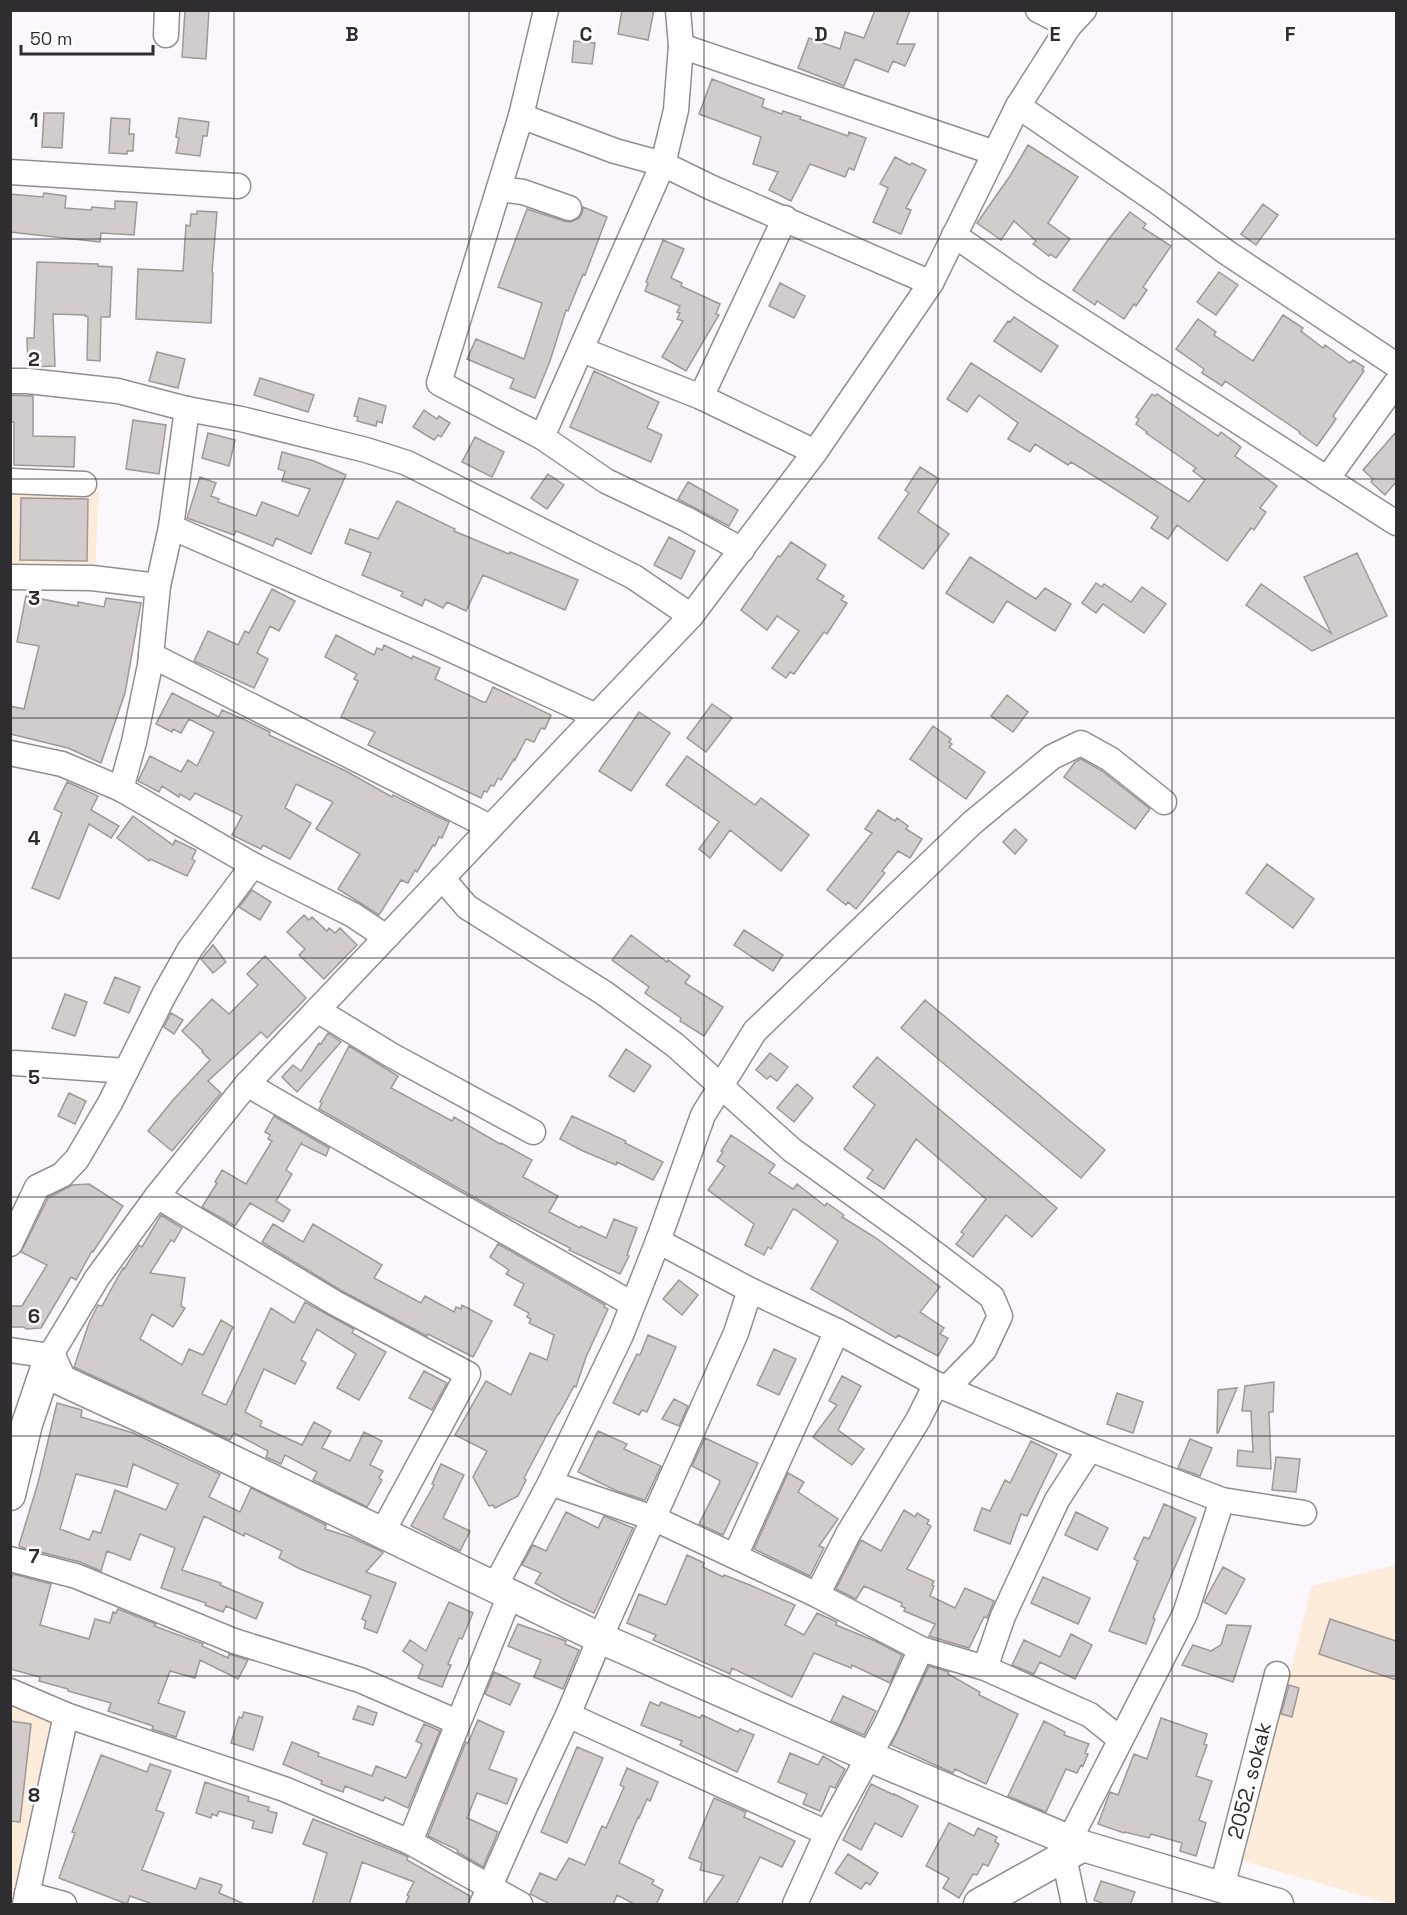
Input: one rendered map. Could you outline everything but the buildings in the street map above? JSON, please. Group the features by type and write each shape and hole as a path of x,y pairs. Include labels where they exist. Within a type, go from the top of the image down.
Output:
{"main road":[{"path":"10,1495 27,1424 50,1356"},
{"path":"50,1356 61,1380 600,1638 1072,1848 1222,1887 1278,1905"},
{"path":"979,1905 1072,1848"}],"street":[{"path":"166,35 167,10"},
{"path":"546,10 521,116 439,383 542,437 606,481 686,519 742,550"},
{"path":"542,437 663,164 676,110 681,46 678,10"},
{"path":"10,1350 50,1356 97,1278 157,1196 247,1084 691,616 742,550 815,452 930,283 1018,106 1077,18 1038,10"},
{"path":"681,46 995,153"},
{"path":"1018,106 1226,252 1396,366"},
{"path":"521,116 615,151 663,164 710,187 930,283"},
{"path":"10,172 238,186"},
{"path":"499,189 523,192 569,208"},
{"path":"701,397 785,218"},
{"path":"954,234 1032,289 1396,523"},
{"path":"582,350 701,397 815,452"},
{"path":"10,381 118,391 187,409 275,427 407,463 634,577 691,616"},
{"path":"1327,478 1396,383"},
{"path":"121,789 134,742 151,655 158,586 171,527 187,409"},
{"path":"10,480 84,484"},
{"path":"171,527 596,716"},
{"path":"10,577 92,578 158,586"},
{"path":"151,655 490,827"},
{"path":"410,1842 457,1722 502,1591 550,1483 621,1335 658,1241 703,1114 755,1031 805,986 972,823 1052,757 1081,743 1110,759 1164,802"},
{"path":"10,753 62,764 121,789 253,865 353,915 386,937"},
{"path":"10,1244 37,1187 62,1175 77,1159 110,1102 190,949 253,865"},
{"path":"442,878 467,907 613,1000 675,1045 792,1150 992,1297 1000,1316 984,1350 941,1386 848,1534 817,1595"},
{"path":"316,1010 391,1055 533,1132"},
{"path":"15,1063 126,1071"},
{"path":"247,1084 632,1304"},
{"path":"157,1196 335,1303 468,1374 382,1533"},
{"path":"658,1241 941,1386 1090,1449 1222,1500 1304,1513"},
{"path":"486,1896 736,1333 750,1290"},
{"path":"735,1556 837,1331"},
{"path":"985,1668 1003,1616 1057,1500 1090,1449"},
{"path":"550,1483 653,1518 817,1595 921,1649 985,1668 1090,1715 1120,1738"},
{"path":"1074,1905 1072,1848 1120,1738 1185,1614 1222,1500"},
{"path":"10,1559 76,1576 234,1641 360,1680 457,1722"},
{"path":"795,1904 826,1833 886,1725 921,1649"},
{"name":"2052. sokak","path":"1222,1887 1277,1674"},
{"path":"10,1691 66,1715 284,1789 410,1842 486,1896 520,1905"},
{"path":"63,1905 26,1899 66,1715"},
{"path":"568,1715 826,1833"}],"shaded area":[{"path":"11,487 99,491 95,571 11,567"},
{"path":"1396,1565 1396,1904 1391,1904 1243,1861 1312,1586"},
{"path":"11,1706 59,1717 20,1904 11,1904"}]}
